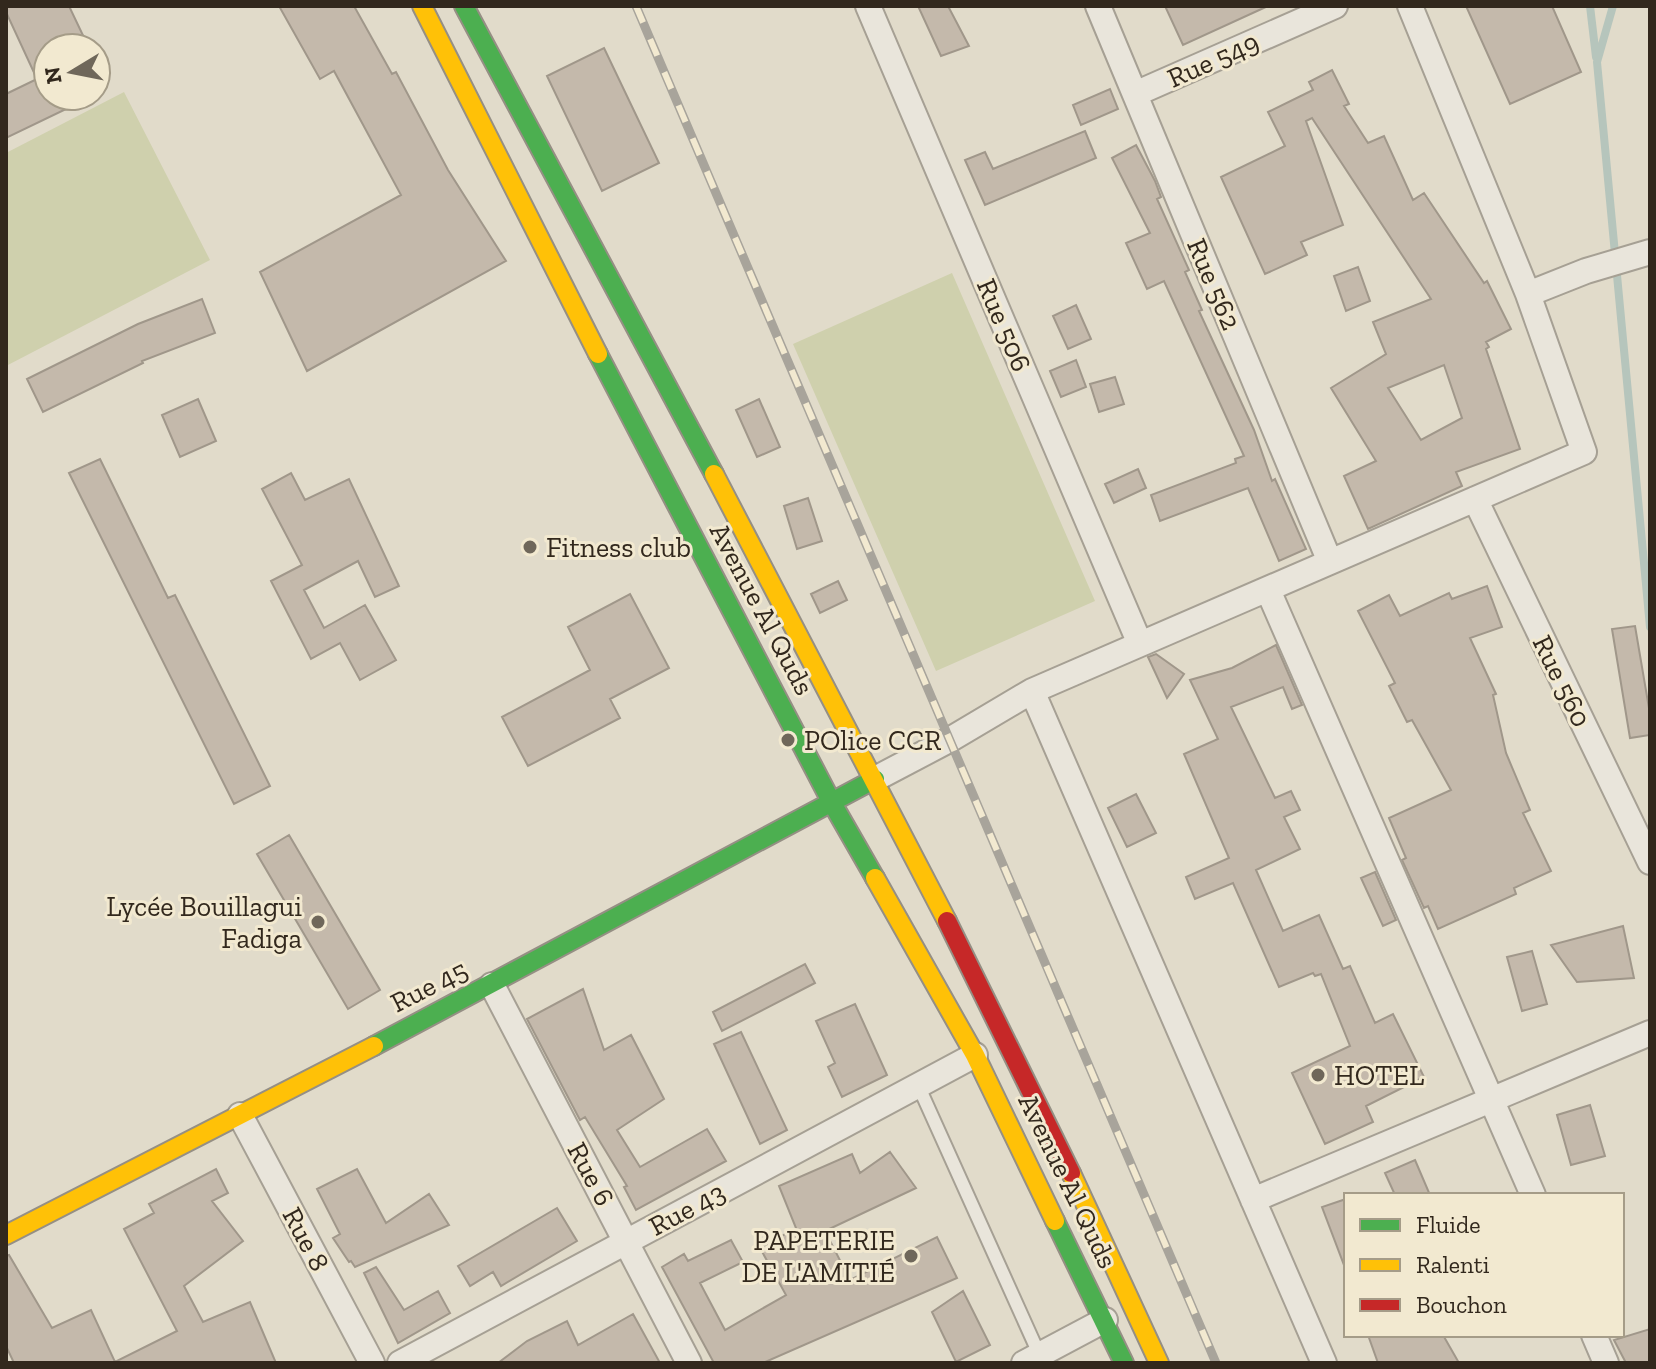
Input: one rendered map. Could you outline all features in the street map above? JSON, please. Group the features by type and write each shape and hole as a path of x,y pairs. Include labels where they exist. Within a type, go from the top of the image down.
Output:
{"main road":[{"name":"Avenue Al Quds","path":"422,6 605,369 832,803 975,1055 1124,1363"},
{"name":"Avenue Al Quds","path":"464,6 875,779 1008,1040 1159,1363"},
{"name":"Rue 45","path":"6,1235 492,985 875,779"}],"street":[{"name":"Rue 506","path":"868,6 1140,644"},
{"name":"Rue 562","path":"1098,6 1330,562"},
{"name":"Rue 549","path":"1135,94 1335,6"},
{"path":"875,779 1032,691 1584,452 1528,294 1410,6"},
{"path":"1528,294 1586,271 1647,253"},
{"name":"Rue 560","path":"1475,499 1650,862"},
{"path":"1268,590 1532,1193"},
{"path":"1032,691 1324,1363"},
{"name":"Rue 6","path":"492,985 689,1363"},
{"path":"1253,1200 1650,1033"},
{"name":"Rue 43","path":"400,1363 975,1055"},
{"name":"Rue 8","path":"240,1115 372,1363"},
{"path":"1036,1360 1105,1320"},
{"path":"1595,1337 1606,1363"}],"lane":[{"path":"918,1085 1036,1360"}],"green space":[{"path":"124,92 210,260 6,366 6,153 85,112 112,112 112,98"},
{"path":"952,273 1095,601 936,671 793,344"}],"building":[{"path":"6,6 69,6 81,32 32,32 32,68"},
{"path":"279,6 354,6 392,74 396,72 448,170 506,261 307,371 260,272 401,195 334,71 320,79"},
{"path":"918,6 948,6 969,46 941,56"},
{"path":"1165,6 1268,6 1183,45"},
{"path":"1466,6 1552,6 1581,72 1510,104"},
{"path":"604,48 659,163 602,191 547,76"},
{"path":"1332,70 1349,104 1344,106 1368,143 1384,136 1413,200 1424,193 1484,283 1487,281 1511,329 1486,342 1489,347 1486,349 1520,449 1456,472 1462,486 1368,529 1344,476 1376,461 1331,388 1386,354 1373,322 1431,299 1312,118 1306,121 1343,225 1301,242 1307,255 1265,274 1221,177 1285,146 1268,112 1313,90 1309,82","holes":["1444,365 1462,418 1421,440 1388,388"]},
{"path":"32,81 32,112 60,112 6,138 6,94"},
{"path":"1110,89 1118,109 1081,125 1073,105"},
{"path":"1085,131 1096,158 985,205 965,160 985,152 993,169"},
{"path":"1136,145 1155,181 1161,197 1157,199 1189,270 1185,272 1202,310 1199,311 1254,430 1272,481 1275,479 1306,549 1279,561 1248,488 1160,521 1151,495 1236,463 1235,459 1244,456 1164,281 1147,289 1126,243 1150,233 1112,158"},
{"path":"1358,267 1370,301 1346,311 1334,276"},
{"path":"202,299 215,333 142,361 43,412 27,379 138,324"},
{"path":"1076,305 1091,339 1068,349 1053,316"},
{"path":"1076,360 1086,387 1061,397 1050,371"},
{"path":"1115,377 1124,404 1099,412 1090,384"},
{"path":"198,399 216,441 180,457 162,415"},
{"path":"759,399 780,447 757,457 736,410"},
{"path":"100,459 168,598 175,595 270,786 234,804 69,473"},
{"path":"1138,469 1146,488 1114,503 1105,484"},
{"path":"291,473 305,500 349,479 399,586 375,597 358,561 304,590 324,628 365,605 396,660 360,680 340,643 311,659 271,581 302,565 262,489"},
{"path":"808,498 822,541 797,549 784,506"},
{"path":"838,581 847,600 820,613 811,594"},
{"path":"1487,586 1502,627 1470,638 1496,694 1493,695 1506,753 1530,810 1523,813 1551,871 1514,888 1516,894 1438,929 1428,906 1424,908 1402,860 1406,858 1389,818 1451,790 1412,720 1407,722 1389,686 1395,683 1358,611 1389,595 1400,616 1449,593 1452,599"},
{"path":"630,594 669,668 610,699 620,718 528,766 502,717 590,670 568,627"},
{"path":"1635,626 1650,714 1650,735 1630,738 1612,629"},
{"path":"1276,645 1302,705 1292,709 1283,687 1231,707 1275,798 1291,791 1300,810 1284,817 1300,849 1256,870 1283,931 1319,915 1343,969 1350,966 1375,1023 1393,1014 1424,1077 1366,1106 1373,1122 1325,1144 1292,1073 1350,1046 1321,974 1315,976 1313,973 1279,987 1233,883 1195,899 1186,877 1229,858 1184,754 1218,739 1190,680 1232,668"},
{"path":"1156,654 1184,674 1167,698 1148,657"},
{"path":"1136,794 1156,833 1127,847 1108,808"},
{"name":"Lycée Bouillagui Fadiga","path":"289,835 380,990 348,1009 257,854"},
{"path":"1375,872 1396,920 1383,926 1361,878"},
{"path":"1623,926 1634,978 1577,982 1551,945"},
{"path":"1532,951 1547,1004 1522,1011 1507,957"},
{"path":"805,964 815,983 722,1031 713,1012"},
{"path":"583,989 604,1050 631,1035 664,1099 617,1130 640,1167 707,1129 726,1161 636,1210 624,1187 627,1186 585,1117 580,1120 527,1019"},
{"path":"855,1004 887,1075 842,1097 828,1067 835,1063 816,1021"},
{"path":"741,1032 787,1130 760,1144 714,1044"},
{"path":"1590,1105 1605,1156 1571,1165 1557,1115"},
{"path":"890,1152 916,1188 825,1231 850,1280 937,1237 957,1278 763,1363 714,1363 662,1267 684,1254 688,1261 731,1240 743,1262 700,1283 725,1330 786,1295 760,1248 796,1228 779,1186 852,1154 860,1173"},
{"path":"1415,1160 1429,1193 1394,1193 1385,1173"},
{"path":"216,1169 228,1193 212,1201 243,1241 184,1286 203,1322 250,1302 276,1363 14,1363 6,1346 6,1256 9,1255 52,1328 91,1310 115,1362 177,1331 124,1229 154,1213 149,1204"},
{"path":"357,1169 386,1223 429,1194 449,1225 355,1267 333,1238 340,1234 317,1189"},
{"path":"1344,1200 1344,1265 1322,1207"},
{"path":"557,1208 577,1241 501,1286 493,1272 470,1286 458,1266"},
{"path":"376,1267 404,1310 438,1291 450,1313 398,1343 364,1273"},
{"path":"963,1291 990,1345 956,1362 932,1312"},
{"path":"633,1314 660,1363 498,1363 527,1341 567,1321 578,1345"},
{"path":"1650,1329 1650,1363 1626,1363 1614,1340"},
{"path":"1369,1337 1444,1337 1459,1363 1378,1363"}],"waterway":[{"path":"1590,6 1596,57"},
{"path":"1613,6 1597,62 1650,627"}],"railway":[{"path":"636,6 1216,1363"}],"traffic: fast":[{"path":"464,6 714,474"},
{"path":"598,354 832,803 875,878"},
{"path":"374,1046 875,779"},
{"path":"1055,1221 1124,1363"}],"traffic: slow":[{"path":"422,6 598,354"},
{"path":"714,474 947,921"},
{"path":"875,878 975,1055 1055,1221"},
{"path":"6,1235 374,1046"},
{"path":"1071,1173 1159,1363"}],"traffic: jam":[{"path":"947,921 1071,1173"}],"place":[{"name":"Fitness club","path":"530,547"},
{"name":"POlice CCR","path":"788,740"},
{"name":"Lycée Bouillagui Fadiga","path":"318,922"},
{"name":"HOTEL","path":"1318,1075"},
{"name":"PAPETERIE DE L'AMITIÉ","path":"911,1256"}]}
